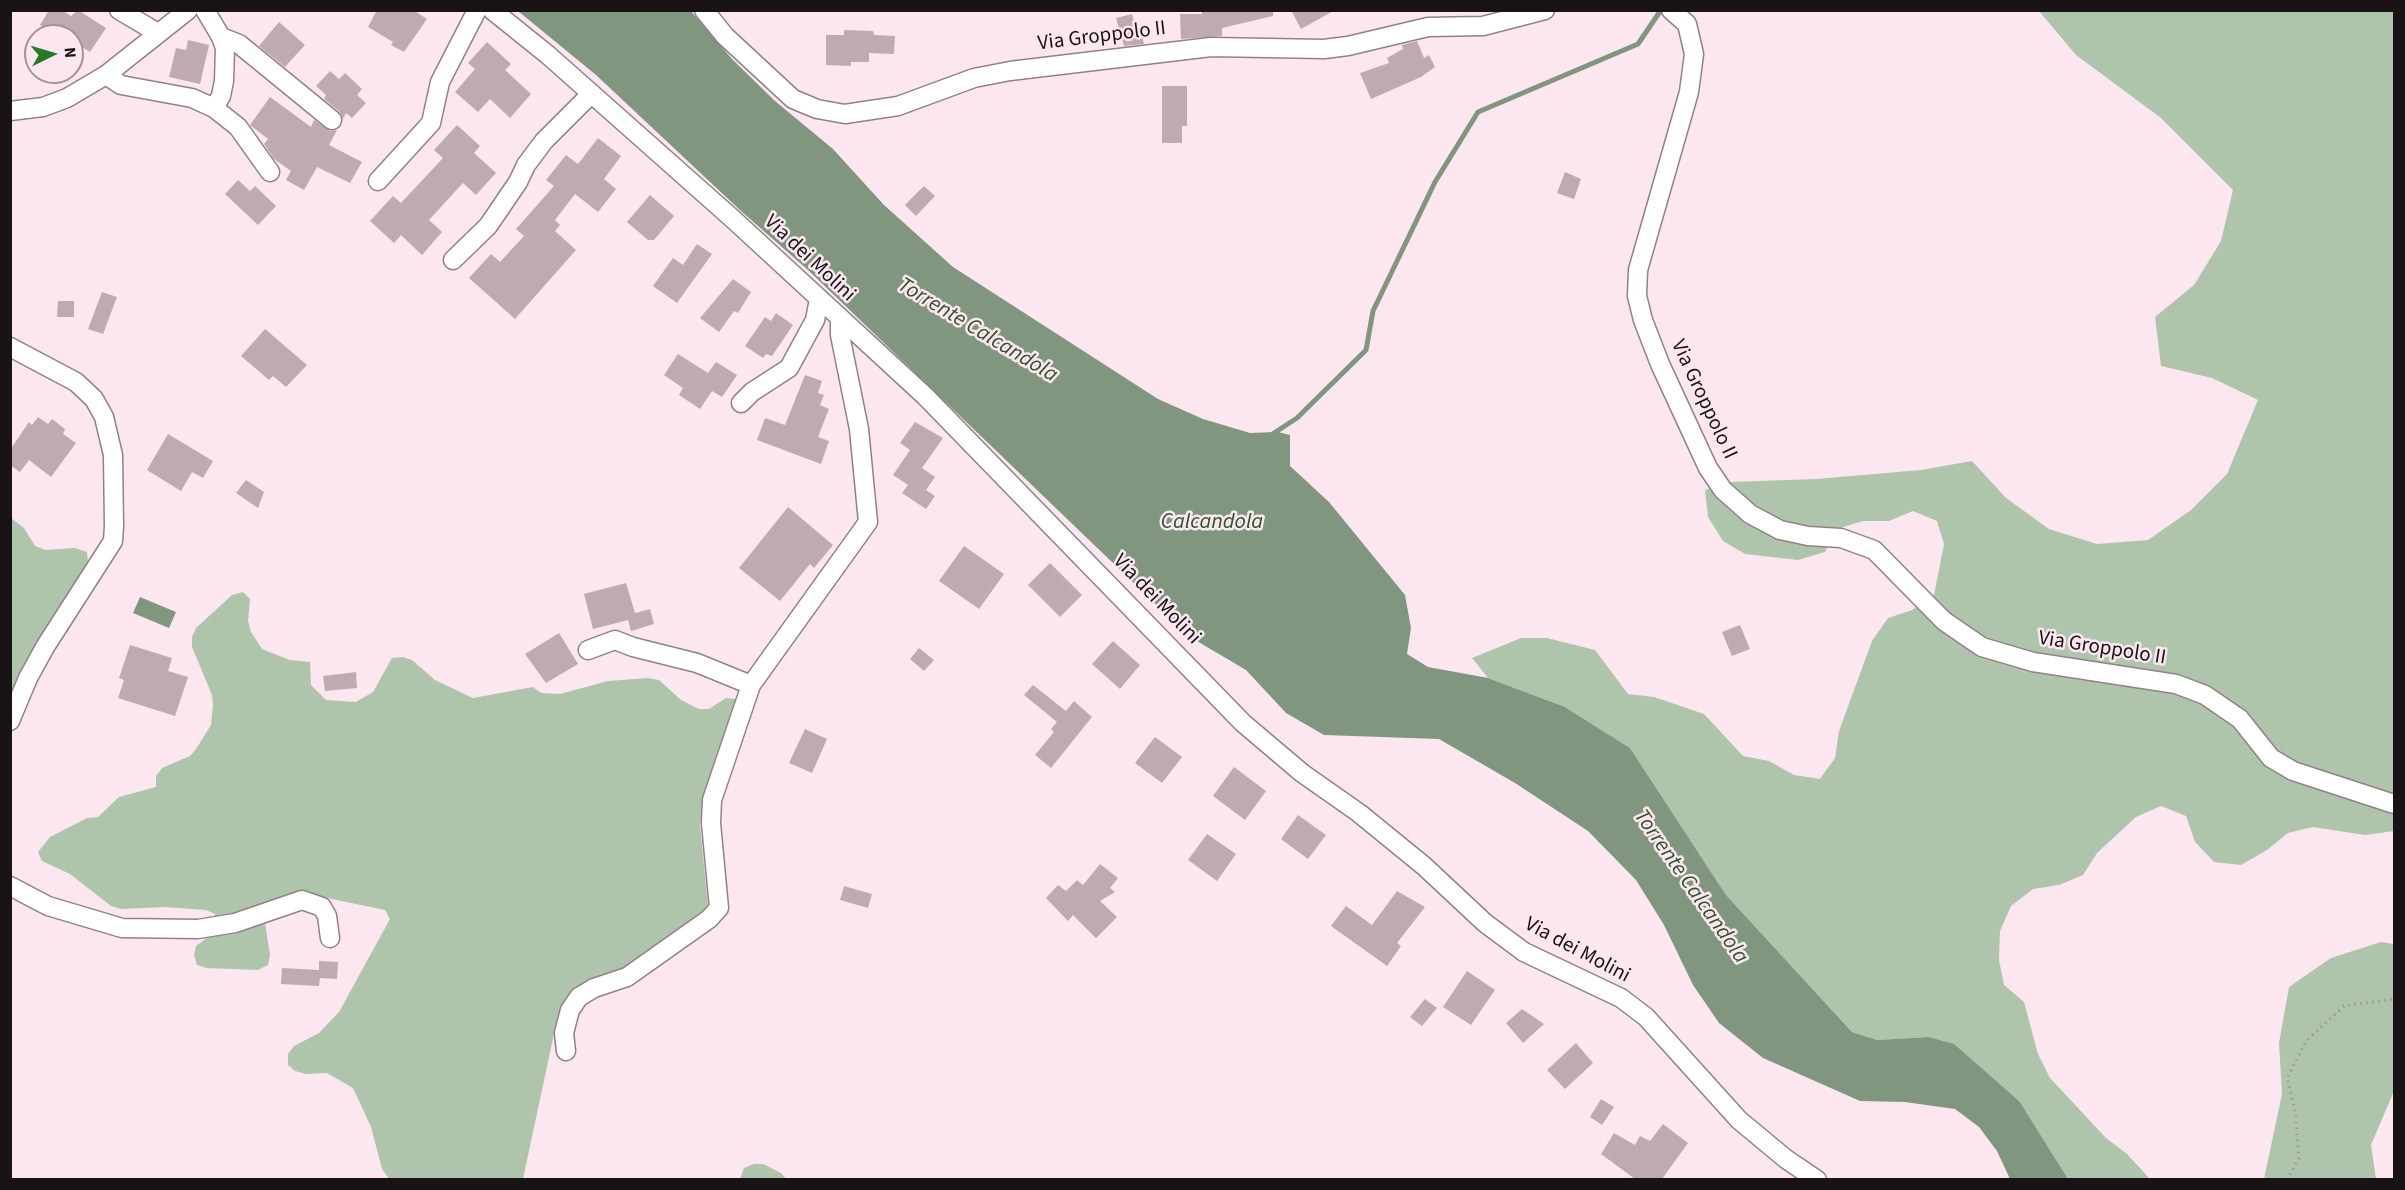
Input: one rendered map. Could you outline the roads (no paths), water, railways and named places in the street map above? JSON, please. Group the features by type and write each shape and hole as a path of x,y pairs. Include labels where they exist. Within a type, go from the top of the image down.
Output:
{"street":[{"path":"119,10 158,33"},
{"path":"10,111 43,106 67,98 106,75 188,10"},
{"path":"205,10 222,37 225,48 224,81 221,96 214,108"},
{"path":"378,181 431,123 440,82 477,10"},
{"name":"Via dei Molini","path":"492,10 591,94 819,298 934,405 1244,723 1302,773 1383,832 1485,923 1524,952 1621,998 1646,1017 1739,1120 1785,1159 1816,1179"},
{"name":"Via Groppolo II","path":"704,10 725,36 793,99 817,109 845,114 898,106 974,78 1010,70 1211,47 1340,47 1402,31 1428,27 1483,26 1545,10"},
{"name":"Via Groppolo II","path":"1673,12 1687,24 1694,54 1689,92 1638,270 1637,296 1642,320 1660,364 1708,468 1723,490 1750,514 1780,530 1841,538 1874,550 1944,621 1982,647 2033,662 2176,684 2205,695 2240,719 2271,758 2293,771 2394,804"},
{"path":"222,37 239,44 332,120"},
{"path":"106,75 121,85 192,98 214,108 238,127 270,172"},
{"path":"453,260 488,226 519,182 526,165 544,141 591,94"},
{"path":"741,403 752,392 789,368 815,320 819,298"},
{"path":"566,1052 564,1033 570,1010 579,997 594,988 627,977 709,919 718,908 712,800 751,685 868,522 859,429 840,335 840,318"},
{"path":"10,347 76,382 94,399 104,417 113,455 114,526 112,541 45,647 28,678 10,721"},
{"path":"588,650 615,640 633,647 697,663 751,685"},
{"path":"10,886 48,906 122,928 198,929 235,922 302,900 322,907 327,916 330,938"}],"water":[{"name":"Calcandola","path":"518,11 691,11 732,59 775,101 833,149 884,205 953,267 1158,399 1203,419 1250,433 1278,432 1290,435 1290,466 1329,502 1405,595 1411,628 1407,654 1428,667 1488,678 1565,707 1630,748 1726,895 1852,1032 1877,1040 1928,1037 1954,1044 2020,1102 2068,1179 2010,1179 1997,1151 1979,1127 1955,1109 1905,1102 1860,1101 1763,1058 1719,1023 1693,985 1664,925 1636,880 1588,831 1515,783 1439,739 1324,735 1286,713 1246,670 1190,637 808,270 741,211 596,75"},
{"path":"140,597 176,612 169,628 133,613"}],"waterway":[{"path":"1271,435 1297,418 1366,350 1373,311 1435,182 1478,112 1638,44 1661,10"}],"water label":[{"name":"Torrente Calcandola","path":"977,331"},
{"name":"Torrente Calcandola","path":"1690,887"}]}
